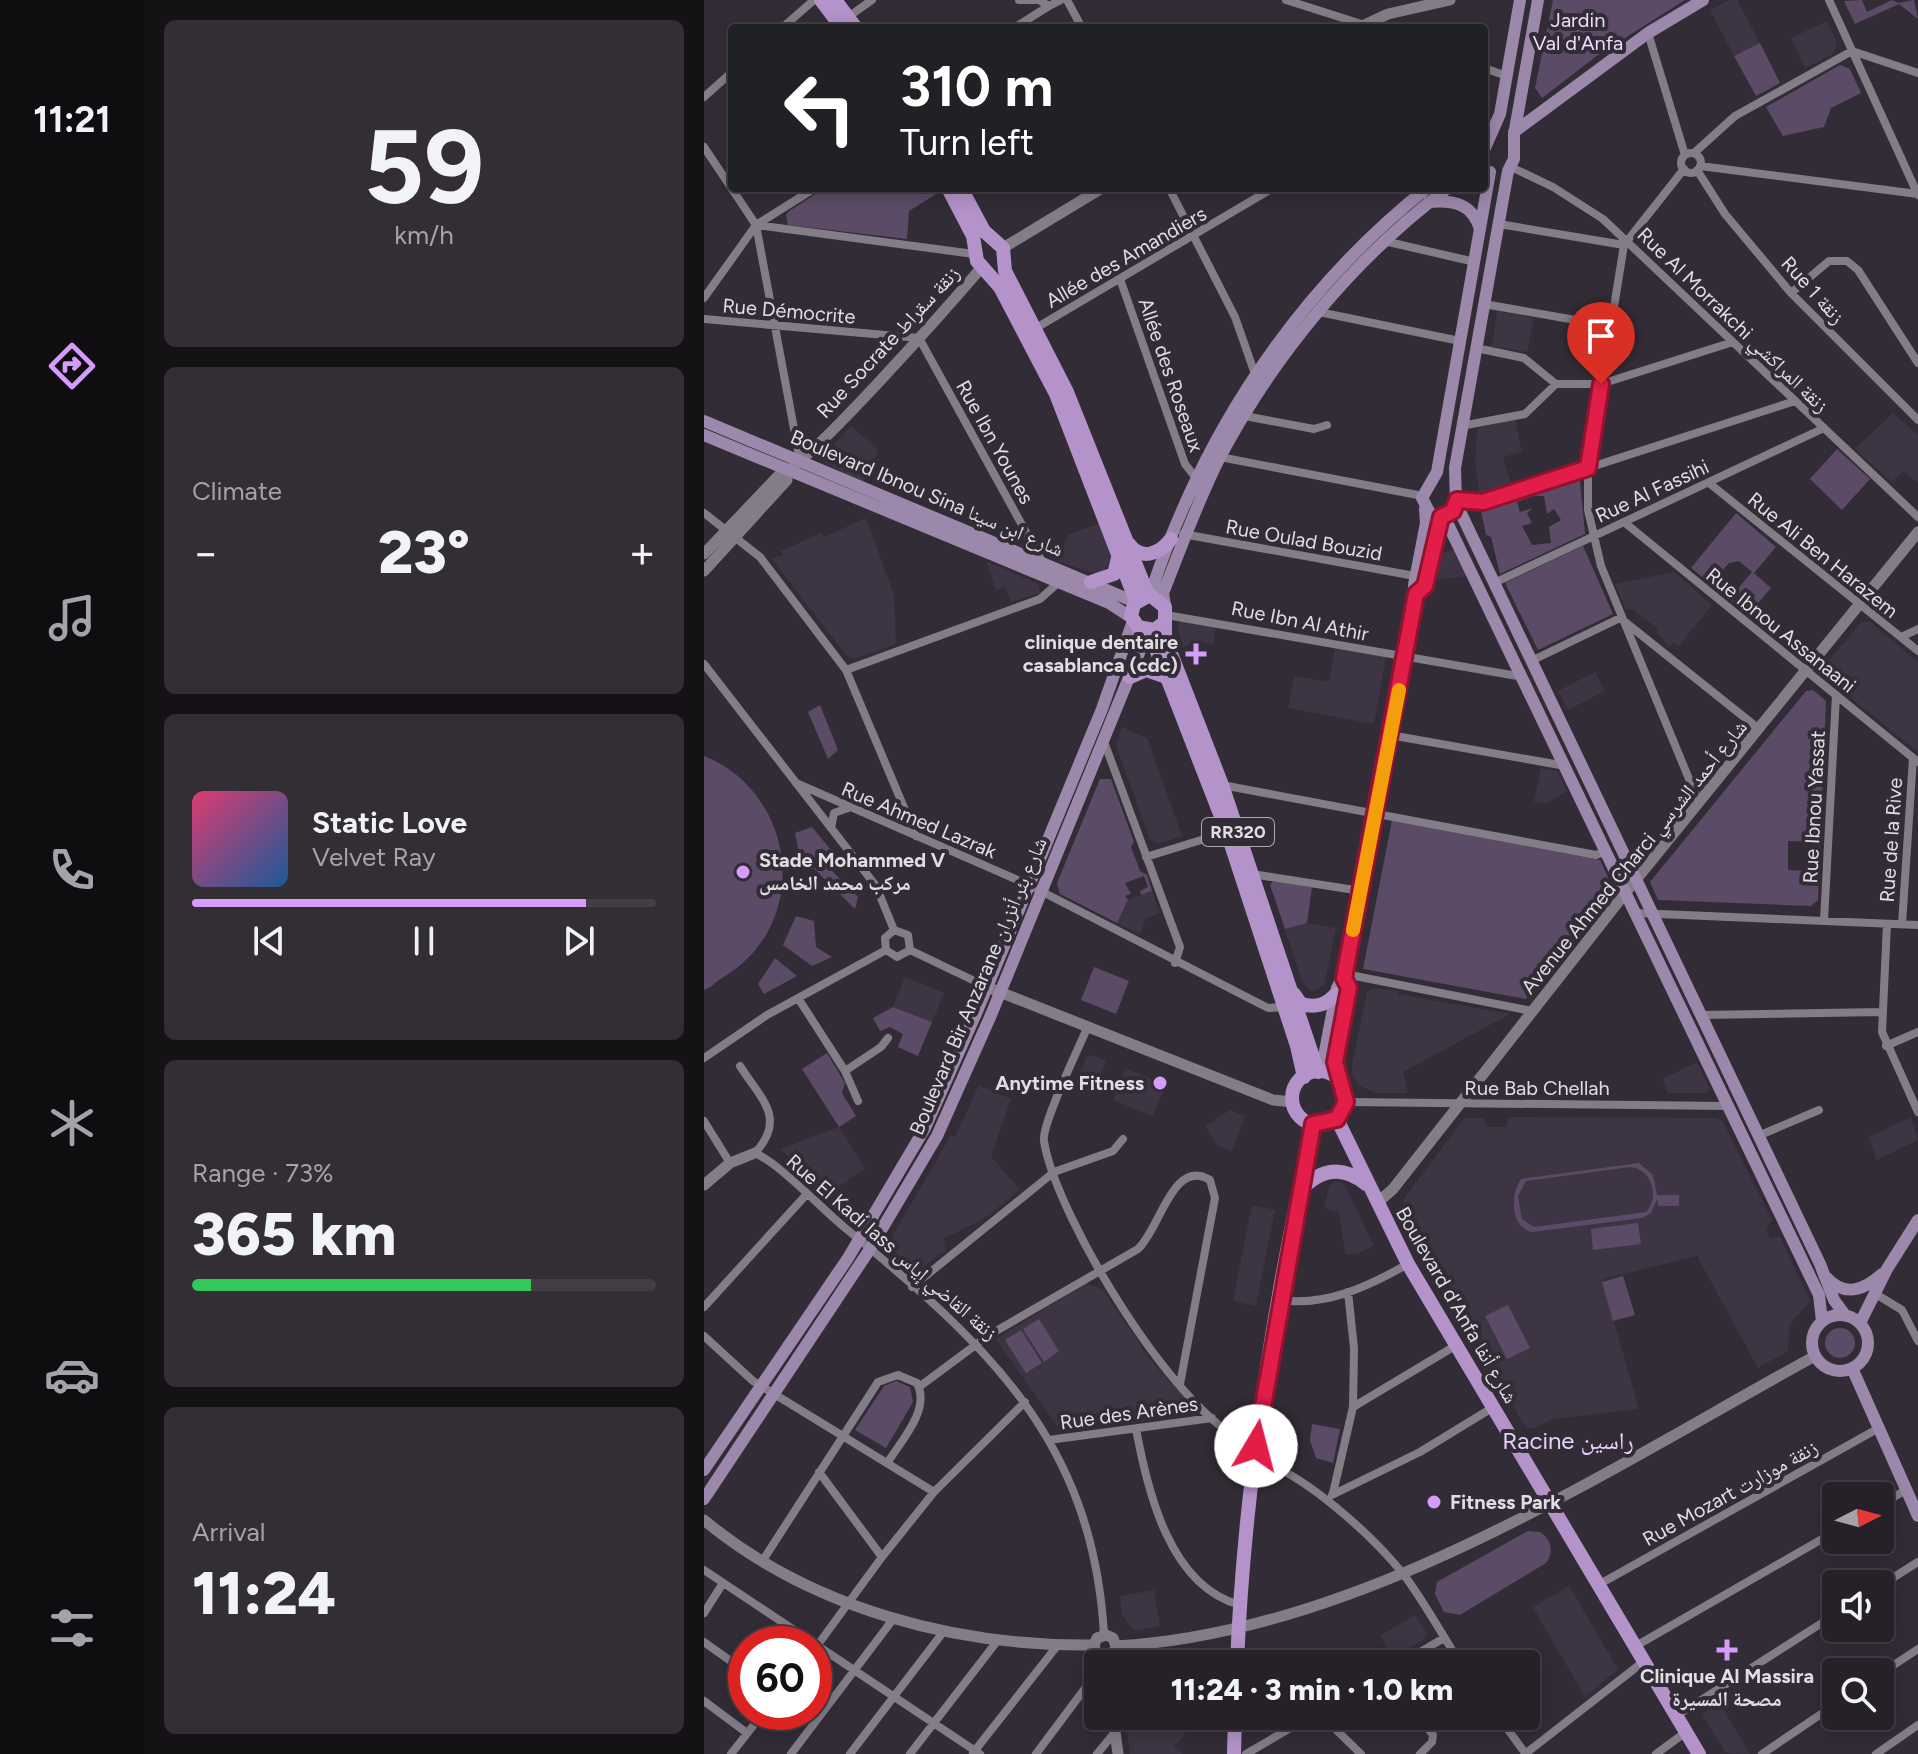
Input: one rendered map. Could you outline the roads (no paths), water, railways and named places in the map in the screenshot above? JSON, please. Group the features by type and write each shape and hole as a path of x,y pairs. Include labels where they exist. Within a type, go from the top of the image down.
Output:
{"main road":[{"path":"821,0 849,24"},
{"path":"835,0 849,24"},
{"path":"1488,141 1500,114 1520,0"},
{"path":"1416,594 1425,586 1443,517 1456,499 1454,477 1461,426 1511,164 1538,0"},
{"path":"1514,132 1648,33 1703,0"},
{"path":"1488,147 1505,143 1511,164"},
{"path":"1488,169 1499,174 1511,164"},
{"path":"950,192 973,236 980,260 1015,314 1056,394 1124,548 1114,574 1091,582"},
{"path":"963,192 984,231 1000,249 1075,412 1142,598 1165,614"},
{"path":"1345,976 1349,988 1335,1062 1346,1102 1337,1119 1313,1124 1299,1116 1293,1102 1296,1086 1314,1073 1336,994 1345,976 1416,594 1415,576 1426,523 1426,497 1437,472 1475,262 1484,192"},
{"path":"1428,195 1462,204 1474,216 1480,230"},
{"path":"1165,614 1148,631 1132,619 1245,416 1319,312 1428,195"},
{"path":"1165,614 1163,593 1196,478 1255,374 1344,262 1428,195"},
{"path":"980,260 983,240 1000,249"},
{"path":"980,260 996,267 1000,249"},
{"name":"Boulevard Ibnou Sina شارع ابن سينا","path":"704,421 792,469 1122,609 1132,619"},
{"name":"Boulevard Ibnou Sina شارع ابن سينا","path":"704,435 1091,582 1142,598"},
{"path":"1444,483 1456,499 1826,1276 1834,1300 1845,1315 1860,1323 1866,1334 1867,1349 1852,1368 1830,1370 1815,1356 1812,1337 1822,1321 1819,1295 1462,550 1443,517 1426,497 1444,483"},
{"path":"1124,548 1149,554 1162,549 1178,535"},
{"path":"1432,555 1445,548 1462,550"},
{"name":"RR320","path":"1165,614 1165,638 1222,785 1292,991 1314,1073"},
{"name":"Boulevard Bir Anzarane شارع بئر أنزران","path":"704,1470 770,1389 870,1249 942,1127 1029,885 1125,653 1132,619"},
{"name":"RR320","path":"1148,631 1227,832 1284,1007 1314,1073"},
{"name":"Boulevard Bir Anzarane شارع بئر أنزران","path":"704,1499 925,1128 1041,892 1148,631"},
{"path":"1130,677 1146,670 1169,678"},
{"path":"1292,991 1301,1004 1310,1006 1326,1003 1336,994"},
{"path":"1314,1073 1338,1079"},
{"name":"Boulevard d'Anfa شارع أنفا","path":"1337,1119 1408,1264 1699,1754"},
{"path":"1238,1650 1255,1452 1279,1300 1313,1124"},
{"path":"1300,1190 1316,1176 1336,1170 1348,1172 1369,1188"},
{"path":"1860,1323 1887,1269 1918,1220"},
{"path":"1826,1276 1840,1289 1852,1291 1868,1285 1887,1269"},
{"path":"1822,1321 1845,1315"},
{"path":"1852,1368 1918,1516"},
{"path":"1234,1754 1235,1730"}],"street":[{"path":"787,24 814,0"},
{"path":"849,24 872,0"},
{"path":"1019,0 1037,0 1049,6"},
{"path":"1020,24 1064,0 1079,24"},
{"path":"1286,0 1356,24"},
{"path":"1370,24 1388,14 1450,0"},
{"path":"1829,0 1918,194"},
{"path":"1648,33 1690,154"},
{"path":"1684,169 1681,163 1735,116 1852,51 1918,73"},
{"path":"1488,69 1507,76"},
{"path":"704,97 728,76"},
{"path":"704,147 728,182"},
{"name":"Rue 1 زنقة","path":"1690,154 1725,214 1791,293 1918,420"},
{"name":"Rue Al Morrakchi زنقة المراكشي","path":"1511,164 1589,209 1918,517"},
{"path":"1700,804 1620,618 1592,536 1588,468 1625,242 1684,169 1698,168 1918,194"},
{"path":"735,192 756,225 792,469"},
{"path":"704,298 756,225 809,192"},
{"path":"1000,249 1095,192"},
{"path":"1171,192 1235,317 1255,374"},
{"name":"Allée des Amandiers","path":"1036,328 1266,192"},
{"path":"1499,224 1625,242"},
{"path":"756,225 980,260"},
{"path":"1384,241 1475,262"},
{"name":"Rue Socrate زنقة سقراط","path":"704,571 779,475 792,469 919,338 980,260"},
{"path":"1791,293 1829,261 1847,261 1858,270 1918,363"},
{"name":"Allée des Roseaux","path":"1120,279 1185,464 1196,478"},
{"path":"1484,304 1610,326"},
{"path":"1319,312 1460,341"},
{"name":"Rue Démocrite","path":"704,319 919,338"},
{"name":"Rue Ibn Younes","path":"919,338 1043,563"},
{"path":"1476,348 1524,358 1556,384 1601,384 1733,342"},
{"path":"1461,426 1525,414 1556,384"},
{"path":"1456,499 1483,502 1795,401"},
{"path":"1245,416 1314,429 1327,425"},
{"name":"Rue Al Fassihi","path":"1494,583 1824,428"},
{"path":"1220,457 1426,497"},
{"name":"Rue Ali Ben Harazem","path":"1709,483 1918,651"},
{"path":"704,513 760,557 787,588 846,670 916,836"},
{"name":"Rue Ibnou Assanaani","path":"1624,522 1916,760"},
{"name":"Avenue Ahmed Charci شارع أحمد الشرسي","path":"1377,1203 1393,1189 1636,879 1918,532"},
{"name":"Rue Socrate زنقة سقراط","path":"704,554 730,534"},
{"name":"Rue Oulad Bouzid","path":"1178,535 1415,576"},
{"path":"846,670 1040,599 1058,583"},
{"name":"Rue Ibn Al Athir","path":"1165,614 1523,677"},
{"path":"1531,661 1620,618"},
{"path":"1620,618 1759,729"},
{"path":"1901,637 1918,629"},
{"path":"704,664 879,891 894,930 908,935 910,950"},
{"name":"Rue Ibnou Yassat","path":"1824,921 1836,695"},
{"path":"1092,733 1105,740 1180,947 1175,963"},
{"path":"1390,735 1566,766"},
{"name":"Rue de la Rive","path":"1902,924 1916,760"},
{"name":"Rue Ahmed Lazrak","path":"796,783 1029,885 1175,963 1268,1008 1284,1007"},
{"path":"1222,785 1596,855 1606,851"},
{"path":"832,829 834,813 849,808"},
{"path":"1146,857 1227,832"},
{"path":"1252,874 1361,891"},
{"path":"1636,913 1918,925"},
{"path":"1887,924 1880,1012 1886,1046 1918,1112"},
{"path":"886,950 885,937 894,930"},
{"path":"886,950 897,957 910,950"},
{"path":"704,1058 798,998 886,950"},
{"path":"910,950 993,990 1087,1028 1273,1100 1293,1102"},
{"path":"1345,976 1532,1011"},
{"path":"798,998 845,1071 858,1101"},
{"path":"1701,1015 1880,1012"},
{"path":"1087,1028 1044,1134 1054,1172 1098,1271 1138,1332 1180,1384 1212,1418 1239,1440 1326,1501 1403,1574 1452,1650"},
{"path":"1886,1046 1918,1032"},
{"path":"845,1071 881,1047 888,1038"},
{"path":"704,1185 730,1163 755,1153 771,1134 772,1121 740,1066"},
{"name":"Rue Bab Chellah","path":"1346,1102 1728,1106"},
{"path":"1758,1136 1819,1110"},
{"path":"704,1121 730,1163"},
{"path":"912,1287 1054,1172 1113,1151 1123,1139"},
{"name":"Rue El Kadi Iass زنقة القاضي إياس","path":"755,1153 860,1239 977,1344 1025,1402 1049,1440 1076,1499 1101,1594 1104,1635"},
{"path":"919,1387 977,1344 1135,1250 1147,1240 1180,1181 1194,1175 1210,1180 1215,1198 1180,1384"},
{"path":"704,1307 806,1195"},
{"path":"1279,1300 1297,1303 1348,1292 1408,1264"},
{"path":"1333,1493 1353,1407 1354,1348 1348,1292"},
{"path":"1874,1293 1894,1302 1918,1341"},
{"path":"704,1336 735,1367 934,1492"},
{"path":"1353,1407 1455,1346"},
{"path":"1116,1646 1239,1625 1320,1604 1403,1574 1548,1503 1815,1356"},
{"path":"763,1560 880,1380 902,1375 919,1387 921,1401 916,1416 888,1462"},
{"path":"832,1627 934,1492 1025,1402"},
{"path":"1326,1501 1333,1493 1420,1452 1492,1408"},
{"name":"Rue des Arènes","path":"1049,1440 1212,1418"},
{"name":"Rue Mozart زنقة موزارت","path":"1598,1586 1879,1428"},
{"path":"1136,1429 1154,1504 1180,1556 1216,1595 1240,1605"},
{"path":"819,1472 882,1557"},
{"path":"1894,1497 1906,1490"},
{"path":"704,1520 763,1560 850,1603 894,1618 944,1631 1057,1646 1094,1645 1104,1635 1112,1637 1115,1650"},
{"path":"1634,1647 1822,1539"},
{"path":"1894,1577 1918,1562"},
{"path":"704,1570 785,1626"},
{"path":"704,1613 723,1583"},
{"path":"791,1754 894,1618"},
{"path":"1676,1716 1822,1623"},
{"path":"850,1754 944,1631"},
{"path":"1424,1650 1444,1638"},
{"path":"910,1754 998,1640"},
{"path":"704,1642 728,1659"},
{"path":"1094,1645 1097,1650"},
{"path":"832,1657 895,1696 976,1753 1057,1646"},
{"path":"1894,1665 1918,1649"},
{"path":"1508,1730 1525,1754 1643,1662"},
{"path":"1036,1754 1084,1690"},
{"path":"704,1701 747,1733"},
{"path":"1762,1754 1822,1713"},
{"path":"1876,1754 1918,1725"},
{"path":"731,1754 749,1730"},
{"path":"1246,1754 1287,1730"},
{"path":"1336,1730 1361,1754"},
{"path":"1420,1754 1432,1742 1433,1735 1429,1730"},
{"path":"1097,1754 1115,1732"},
{"path":"1115,1732 1118,1754"},
{"path":"1656,1754 1686,1732"}],"place":[{"name":"clinique dentaire casablanca (cdc)","path":"1196,654"},
{"name":"Stade Mohammed V مركب محمد الخامس","path":"743,872"},
{"name":"Anytime Fitness","path":"1160,1083"},
{"name":"Fitness Park","path":"1434,1502"},
{"name":"Clinique Al Massira مصحة المسيرة","path":"1727,1650"}],"district":[{"name":"Racine راسين","path":"1568,1441"}],"park label":[{"name":"Jardin Val d'Anfa","path":"1578,32"}]}
